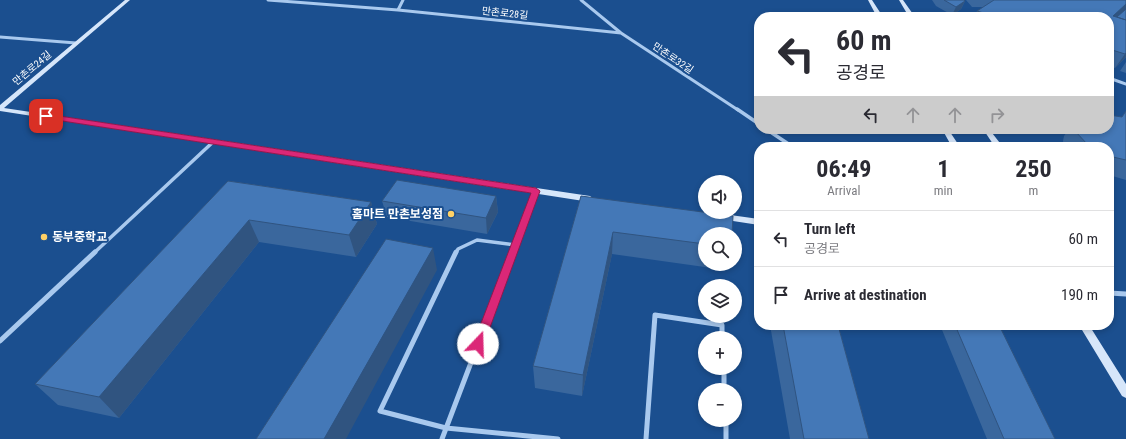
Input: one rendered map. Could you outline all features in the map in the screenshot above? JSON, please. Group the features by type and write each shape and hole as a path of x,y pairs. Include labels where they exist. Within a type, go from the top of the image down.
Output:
{"street":[{"name":"만촌로24길","path":"0,108 128,0"},
{"name":"만촌로28길","path":"268,0 398,10 621,33"},
{"path":"398,10 403,0"},
{"name":"만촌로32길","path":"582,0 621,33 754,121"},
{"path":"870,0 877,12"},
{"path":"901,0 909,12"},
{"name":"만촌로24길","path":"0,37 76,43"},
{"path":"1114,80 1126,84"},
{"path":"0,108 597,200"},
{"path":"774,134 786,142"},
{"path":"0,341 213,142"},
{"path":"442,439 536,191"},
{"path":"736,219 754,221"},
{"path":"515,246 477,240 458,249 380,411 446,428 558,439"},
{"path":"1114,293 1126,294"},
{"path":"646,439 655,315 722,325 722,331"},
{"path":"1087,330 1126,393"},
{"path":"726,427 726,439"}],"building":[{"path":"944,0 964,0 965,1 956,7"},
{"path":"994,0 1126,0 1126,4 1114,15 1114,12 977,11"},
{"path":"1126,9 1126,20 1117,17"},
{"path":"1114,16 1126,20 1125,54 1114,51"},
{"path":"1126,111 1126,160 1114,157 1114,142 1085,142 1078,134 1114,134 1114,116 1122,117"},
{"path":"397,180 496,196 486,218 382,201"},
{"path":"228,181 371,202 349,235 249,220 99,397 35,384"},
{"path":"581,196 698,211 698,219 733,219 732,227 698,227 698,243 613,232 583,375 533,366"},
{"path":"386,239 433,248 324,439 256,439"},
{"path":"784,330 839,330 869,439 804,439"},
{"path":"957,330 1001,330 1055,439 1004,439"}],"place":[{"name":"홈마트 만촌보성점","path":"451,214"},
{"name":"동부중학교","path":"44,237"}],"route":[{"path":"46,116 536,191 478,344"}]}
